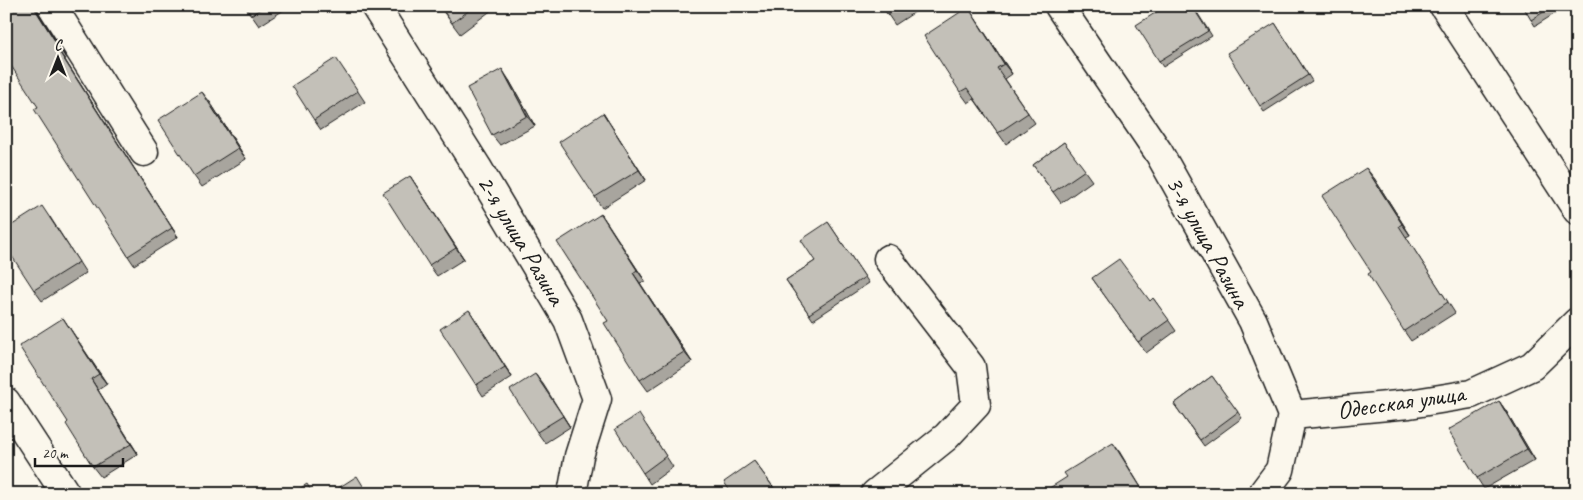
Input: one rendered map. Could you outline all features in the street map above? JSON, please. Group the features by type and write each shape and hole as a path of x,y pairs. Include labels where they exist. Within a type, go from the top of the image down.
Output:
{"street":[{"path":"52,6 144,152"},
{"name":"2-я улица Разина","path":"375,6 477,166 568,320 596,398 579,456 572,494"},
{"name":"3-я улица Разина","path":"1059,6 1159,153 1253,321 1292,415"},
{"path":"1444,6 1577,210"},
{"path":"875,494 946,437 976,405 971,367 888,258"},
{"name":"Одесская улица","path":"1292,415 1409,404 1472,394 1532,366 1577,322"},
{"path":"6,402 66,494"},
{"path":"1262,494 1280,470 1292,415"}],"building":[{"path":"6,6 33,6 60,49 58,50 172,228 128,256 34,109 38,107 6,58"},
{"path":"245,6 265,6 251,15"},
{"path":"440,6 475,6 452,23"},
{"path":"882,6 900,6 887,14"},
{"path":"1166,6 1192,6 1208,31 1159,61 1136,25"},
{"path":"1523,6 1553,6 1531,20"},
{"path":"968,7 1004,64 997,68 1028,113 998,133 967,88 960,92 924,36"},
{"path":"1275,23 1308,75 1260,106 1227,53"},
{"path":"336,58 358,91 314,120 292,86"},
{"path":"502,69 527,116 492,135 467,88"},
{"path":"1577,74 1577,87 1571,77"},
{"path":"202,92 238,148 194,176 158,120"},
{"path":"603,113 639,170 595,197 559,142"},
{"path":"1064,142 1085,170 1053,192 1033,165"},
{"path":"1366,168 1402,224 1399,226 1448,302 1404,331 1368,274 1371,272 1322,196"},
{"path":"410,176 456,248 429,265 383,193"},
{"path":"42,206 79,262 34,290 6,247 6,229"},
{"path":"601,214 637,270 633,273 684,352 640,380 604,323 608,321 557,242"},
{"path":"828,222 865,277 809,314 786,280 815,261 801,240"},
{"path":"1119,259 1150,301 1153,298 1169,320 1138,342 1092,278"},
{"path":"469,310 505,367 476,385 440,329"},
{"path":"63,318 99,374 91,379 131,444 93,467 66,424 68,422 19,346"},
{"path":"535,374 563,416 537,432 510,390"},
{"path":"1212,376 1238,412 1200,440 1174,404"},
{"path":"1499,401 1527,449 1477,478 1448,430"},
{"path":"639,414 666,456 643,473 615,429"},
{"path":"1113,443 1145,494 1040,494 1067,477 1064,473"},
{"path":"754,461 773,487 762,494 732,494 724,482"},
{"path":"357,476 368,494 329,494"},
{"path":"307,484 313,494 291,494"}]}
